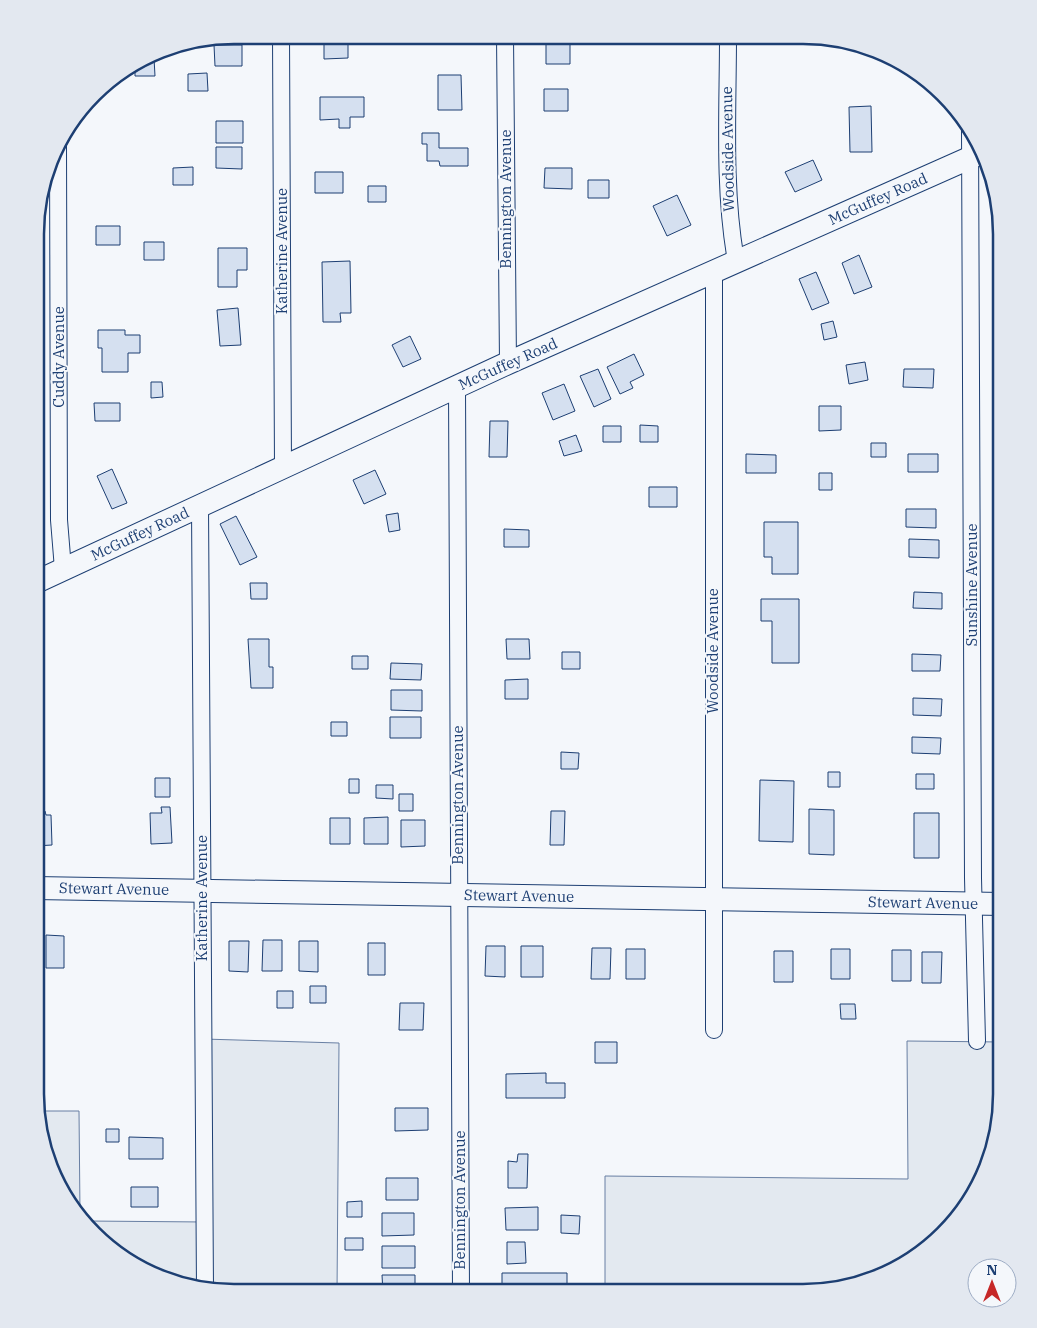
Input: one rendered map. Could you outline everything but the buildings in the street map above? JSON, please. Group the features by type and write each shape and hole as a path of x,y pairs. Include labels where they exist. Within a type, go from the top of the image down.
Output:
{"street":[{"name":"Katherine Avenue","path":"281,44 283,468"},
{"name":"Bennington Avenue","path":"505,44 508,363"},
{"name":"Woodside Avenue","path":"728,44 728,187 730,226 736,261"},
{"name":"McGuffey Road","path":"44,578 508,363 976,155"},
{"name":"Sunshine Avenue","path":"976,155 973,904 977,1040"},
{"name":"Cuddy Avenue","path":"58,161 59,510 63,569"},
{"name":"Woodside Avenue","path":"714,271 713,584 716,900 714,1030"},
{"name":"Bennington Avenue","path":"457,387 460,1284"},
{"name":"Katherine Avenue","path":"200,506 205,1282"},
{"name":"Stewart Avenue","path":"44,888 993,904"}],"shaded area":[{"path":"203,1039 339,1043 337,1284 221,1284 185,1278 161,1270 139,1259 108,1237 92,1221 205,1222"},
{"path":"907,1041 993,1042 992,1119 979,1167 968,1189 946,1220 929,1237 898,1259 876,1270 828,1283 605,1284 605,1176 908,1179"},
{"path":"44,1111 79,1111 80,1206 58,1167 47,1131"}]}
